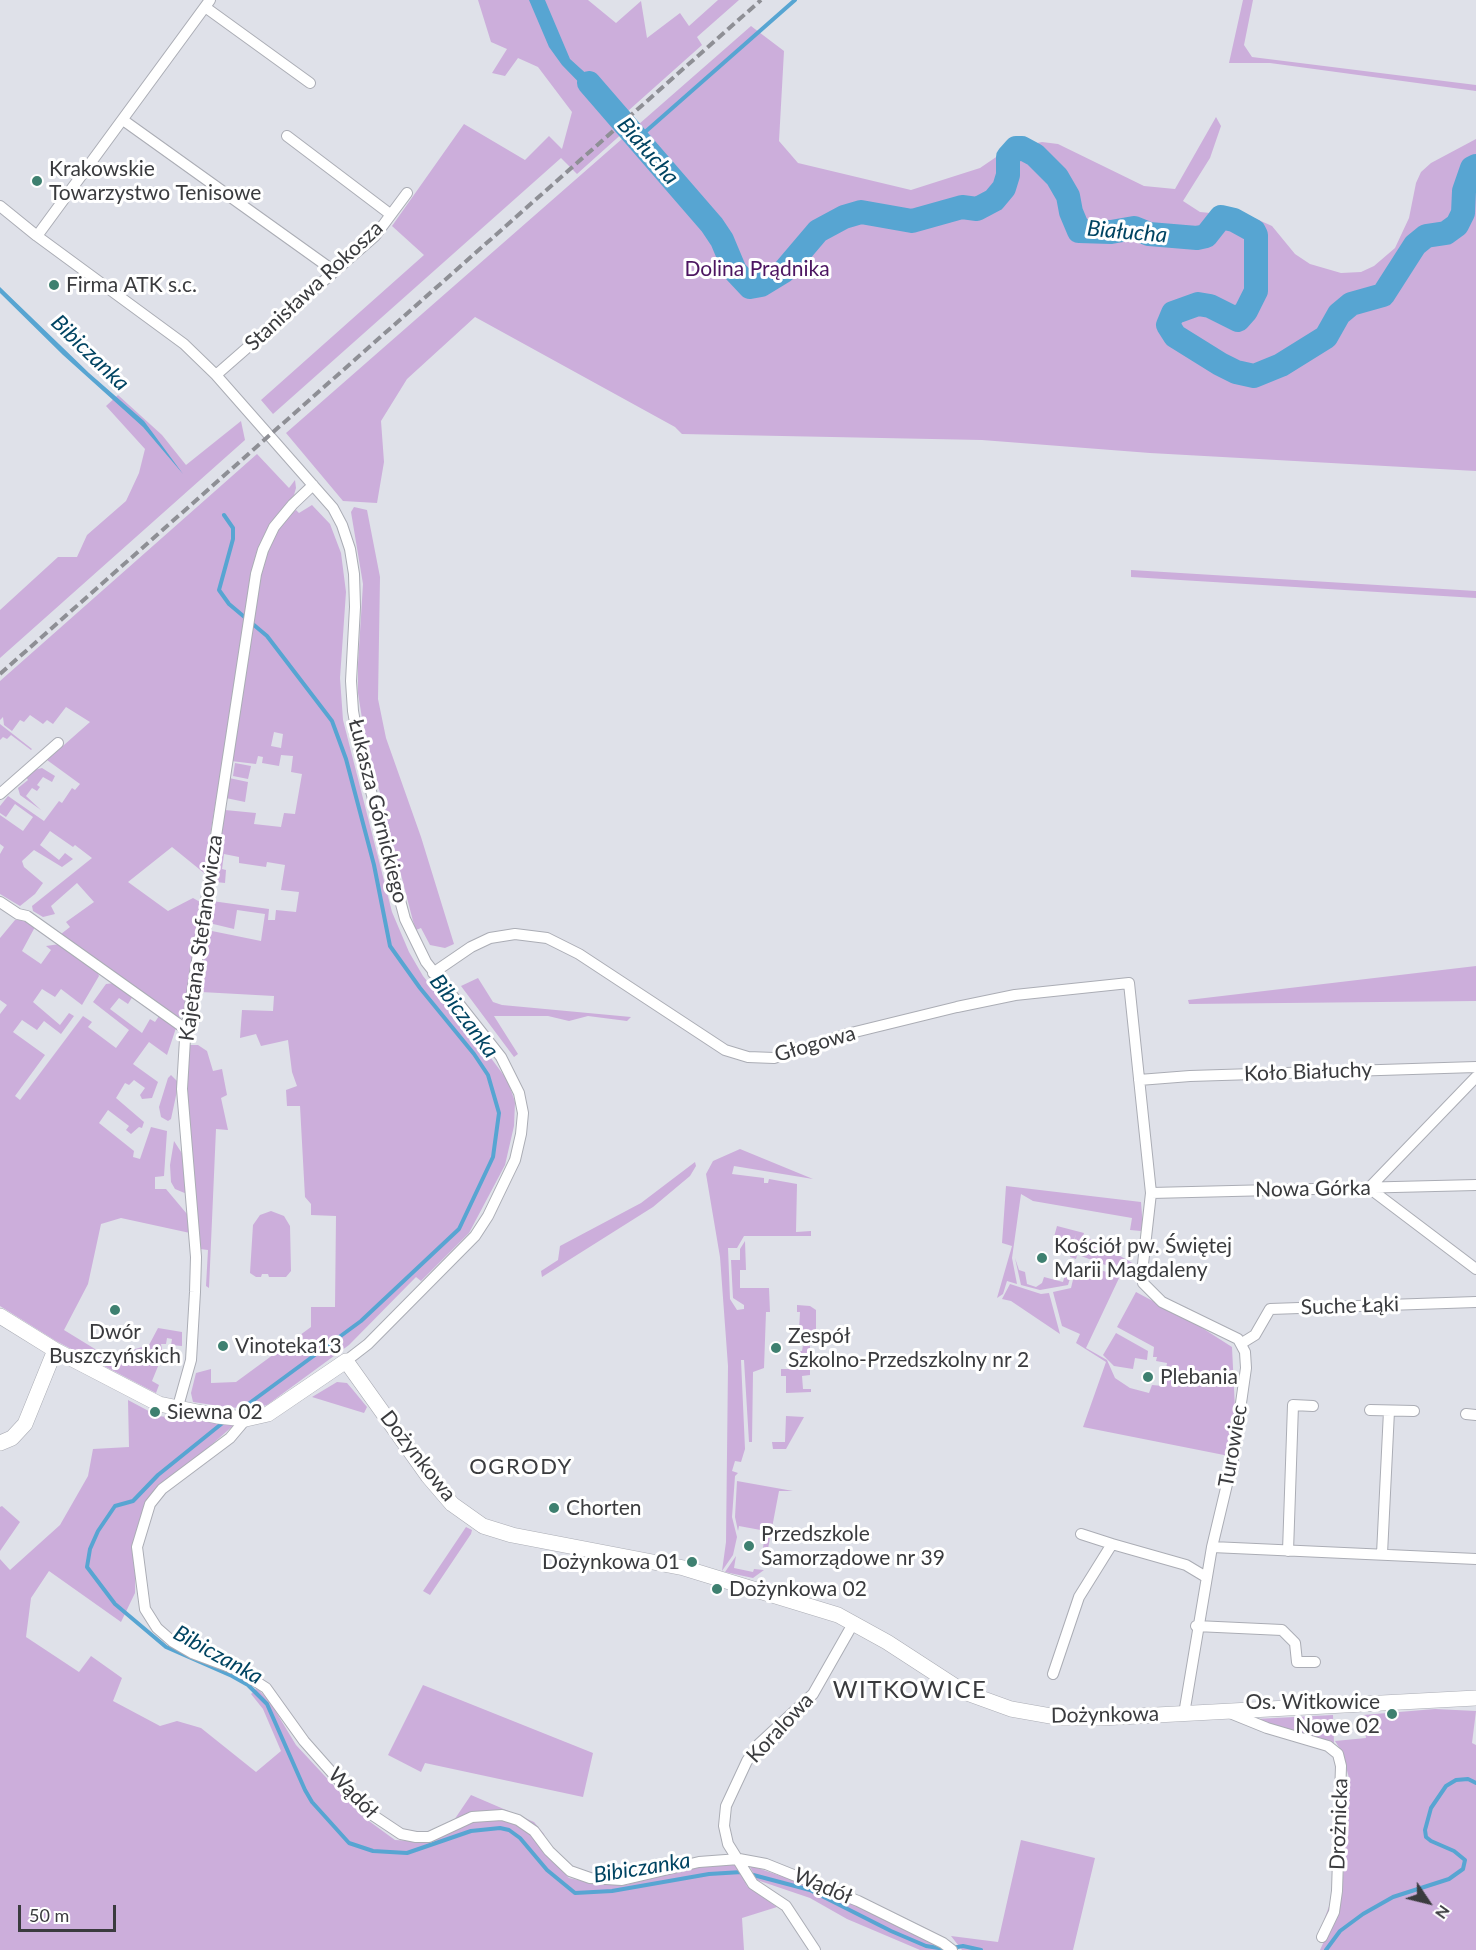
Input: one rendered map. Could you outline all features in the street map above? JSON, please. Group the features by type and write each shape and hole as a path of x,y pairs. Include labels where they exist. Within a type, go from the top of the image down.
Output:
{"street":[{"path":"37,236 207,4 310,83"},
{"path":"123,120 334,271"},
{"path":"287,136 390,214"},
{"name":"Stanisława Rokosza","path":"216,375 375,236 407,193"},
{"name":"Łukasza Górnickiego","path":"0,206 37,236 184,344 216,375 333,508 342,525 350,549 355,607 351,681 360,750 405,919 419,951 433,973 501,1057 514,1079 523,1113 521,1134 506,1181 475,1236 368,1344 346,1361"},
{"name":"Kajetana Stefanowicza","path":"177,1410 191,1360 196,1257 182,1089 187,1030 258,566 270,535 284,513 313,485"},
{"path":"0,794 58,743"},
{"path":"0,902 18,914 28,916 187,1030"},
{"name":"Głogowa","path":"433,973 471,947 490,938 514,934 547,938 579,954 725,1050 748,1057 774,1058 851,1033 957,1007 1015,995 1129,983 1140,1080"},
{"name":"Koło Białuchy","path":"1140,1080 1202,1075 1476,1067"},
{"path":"1476,1077 1369,1188 1476,1269"},
{"path":"1140,1080 1150,1193 1143,1283 1162,1302 1242,1343"},
{"name":"Nowa Górka","path":"1150,1193 1476,1185"},
{"name":"Suche Łąki","path":"1242,1343 1255,1335 1270,1309 1476,1302"},
{"path":"0,1317 126,1389 177,1410 217,1416 242,1419 268,1414 346,1361"},
{"name":"Turowiec","path":"1184,1714 1196,1626 1234,1453 1246,1368 1242,1343"},
{"path":"0,1443 12,1438 25,1424 55,1350"},
{"name":"Dożynkowa","path":"346,1361 428,1476 452,1504 483,1526 512,1535 684,1568 817,1608 854,1622 964,1692 1011,1709 1062,1718 1229,1713 1476,1698"},
{"path":"1287,1551 1293,1405 1313,1406"},
{"path":"1370,1410 1414,1411"},
{"path":"1382,1554 1389,1411"},
{"name":"Wądół","path":"242,1419 230,1437 162,1489 150,1504 137,1547 145,1609 157,1628 173,1642 192,1653 237,1670 266,1688 304,1741 365,1810 400,1834 429,1837 472,1817 502,1815 518,1820 534,1831 549,1851 570,1871 590,1878 622,1880 699,1862 766,1864 831,1888 947,1946"},
{"path":"1081,1534 1186,1565 1206,1577"},
{"path":"1053,1674 1079,1597 1112,1544"},
{"path":"1212,1547 1476,1559"},
{"name":"Koralowa","path":"815,1950 786,1906 753,1884 728,1844 724,1826 726,1806 735,1783 759,1744 813,1694 854,1622"},
{"path":"1196,1626 1282,1630 1294,1643 1297,1662 1315,1662"},
{"name":"Drożnicka","path":"1229,1713 1267,1728 1328,1746 1338,1754 1341,1766 1337,1891 1334,1912 1322,1937"}],"green space":[{"path":"478,0 588,0 616,23 641,1 647,38 680,13 689,26 718,0 739,0 697,37 702,45 628,111 635,122 577,174 561,158 273,414 261,400 424,255 392,226 464,124 525,160 549,136 562,149 572,112 538,67 518,58 505,76 492,73 507,49 491,42"},
{"path":"1243,0 1253,0 1244,45 1252,57 1476,85 1476,91 1270,63 1229,63"},
{"name":"Dolina Prądnika","path":"751,26 784,51 779,141 798,163 911,190 980,168 1008,149 1042,142 1058,144 1144,186 1175,189 1216,117 1221,126 1210,158 1183,201 1200,212 1252,217 1272,226 1295,254 1310,264 1341,273 1361,272 1374,266 1395,248 1409,218 1416,183 1421,172 1431,163 1476,139 1476,471 1150,453 982,440 682,434 675,427 475,317 407,379 381,421 384,462 377,503 343,501 286,433"},
{"path":"118,395 162,435 186,465 241,421 245,440 0,658 0,610 58,557 77,557 87,535 126,501 139,473 145,449 106,406"},
{"path":"257,454 289,488 295,480 296,488 294,495 262,540 256,555 204,873 172,847 128,882 168,911 193,898 200,902 184,1015 175,1018 61,934 70,927 66,922 94,902 77,883 51,906 55,914 43,917 33,911 32,906 92,858 75,845 73,847 50,831 40,845 59,860 65,853 73,859 62,867 34,850 22,861 24,867 43,883 35,894 20,906 0,894 0,854 4,847 0,844 0,815 23,831 33,817 15,804 6,817 0,813 0,806 8,796 44,821 59,801 62,803 72,788 75,790 80,784 47,760 90,722 66,707 53,724 47,720 43,724 30,715 24,722 20,720 12,731 4,725 3,717 0,720 0,681"},
{"path":"312,505 330,524 341,553 346,592 340,678 343,720 392,912 409,952 423,976 453,1014 456,1011 508,1081 515,1102 514,1126 505,1165 469,1233 421,1281 416,1277 349,1345 267,1405 252,1409 193,1402 191,1393 196,1373 211,1369 211,1383 236,1382 311,1327 311,1307 335,1307 336,1216 311,1215 311,1204 305,1197 300,1106 287,1106 286,1090 297,1086 292,1072 288,1040 261,1046 256,1034 240,1038 242,1010 273,1011 274,996 201,992 195,1032 191,1028 207,930 261,941 265,914 237,910 234,929 209,923 212,901 269,909 268,920 275,920 276,910 296,912 299,892 281,890 285,865 267,862 266,867 239,863 239,857 224,854 222,869 226,870 225,883 216,882 213,888 225,810 256,813 254,824 281,827 284,813 295,814 302,774 291,772 293,756 281,755 279,766 262,763 263,757 258,756 256,764 231,761 259,574 271,539 287,517 296,510 299,513","holes":["274,732 283,734 281,748 271,746"]},
{"path":"354,507 367,510 380,577 378,699 386,738 421,837 454,944 445,948 430,945 421,928 416,930 364,731 358,693 363,584 351,512"},
{"path":"1131,570 1476,591 1476,598 1131,577"},
{"path":"0,724 32,749 11,735 7,739 3,737 0,740"},
{"path":"235,763 251,766 248,779 233,776"},
{"path":"42,768 55,776 52,782 43,777 37,785 40,787 37,791 32,788 26,796 41,810 20,795 18,788 28,780 26,777 34,770"},
{"path":"229,778 248,782 245,802 226,798"},
{"path":"25,919 35,927 22,951 41,964 51,950 46,946 60,944 97,971 99,976 82,1005 61,989 55,997 42,989 33,1002 60,1025 69,1013 74,1016 61,1034 44,1021 37,1030 22,1020 13,1032 45,1055 15,1096 20,1100 83,1016 92,1022 88,1027 116,1048 129,1030 93,1002 106,984 114,983 133,996 128,1004 119,998 110,1009 142,1033 150,1019 155,1022 159,1016 176,1028 167,1055 149,1042 133,1064 158,1082 152,1098 142,1099 140,1095 145,1088 134,1080 129,1085 125,1083 116,1098 144,1122 142,1128 139,1127 131,1134 126,1130 129,1126 108,1110 99,1123 134,1151 133,1157 140,1159 151,1127 167,1131 164,1176 155,1177 155,1189 166,1189 187,1214 190,1233 121,1218 101,1224 88,1284 64,1330 108,1357 149,1345 158,1328 182,1332 182,1346 171,1345 172,1339 167,1338 166,1344 161,1344 163,1354 152,1381 159,1385 156,1393 56,1341 0,1306 0,1014 7,1005 0,1000 0,938 15,920"},
{"path":"1476,966 1476,1001 1189,1004 1188,1000"},
{"path":"478,978 493,1002 502,1005 631,1017 627,1021 588,1016 569,1021 548,1016 494,1016 518,1054 514,1057 461,986"},
{"path":"190,1045 198,1045 207,1051 213,1071 222,1069 227,1095 221,1098 228,1130 216,1129 209,1288 206,1286 208,1250 200,1249 186,1093"},
{"path":"171,1075 177,1081 177,1091 171,1119 168,1121 161,1117 159,1107"},
{"path":"174,1141 183,1155 187,1194 175,1189 171,1182 170,1165"},
{"path":"740,1149 813,1179 734,1166 732,1174 764,1178 764,1183 768,1183 769,1179 797,1184 796,1232 811,1231 811,1236 744,1236 737,1248 728,1248 730,1299 737,1310 744,1309 744,1305 733,1298 731,1260 740,1260 740,1249 745,1241 746,1270 740,1270 740,1288 769,1288 770,1312 766,1312 764,1368 753,1372 752,1442 749,1442 744,1360 741,1360 745,1449 741,1462 735,1461 732,1471 738,1473 735,1476 732,1517 737,1537 733,1555 722,1571 726,1542 728,1366 720,1257 706,1174 713,1161"},
{"path":"695,1162 696,1166 690,1176 653,1207 542,1277 541,1271 558,1260 560,1246 641,1203"},
{"path":"1006,1186 1141,1202 1143,1228 1141,1231 1130,1230 1132,1218 1033,1201 1021,1194 1012,1258 1017,1284 1007,1281 1003,1294 997,1298 1012,1246 1002,1243"},
{"path":"271,1211 284,1216 290,1226 291,1271 286,1277 269,1277 268,1274 262,1274 261,1277 256,1277 250,1273 253,1225 260,1215"},
{"path":"1057,1226 1084,1233 1076,1259 1070,1257 1076,1234 1073,1243 1054,1237"},
{"path":"1087,1237 1134,1264 1133,1267 1126,1265 1123,1270 1127,1273 1081,1256"},
{"path":"1015,1258 1019,1270 1025,1272 1027,1284 1036,1287 1042,1283 1044,1277 1063,1282 1069,1260 1075,1262 1068,1285 1040,1290 1021,1285"},
{"path":"1077,1263 1120,1276 1086,1348 1107,1360 1115,1378 1130,1388 1149,1393 1152,1385 1163,1386 1167,1363 1156,1361 1157,1357 1153,1357 1154,1347 1117,1327 1136,1292 1196,1324 1232,1347 1235,1409 1229,1456 1083,1427 1106,1362 1076,1343 1080,1334 1062,1326 1053,1292 1071,1288"},
{"path":"1010,1284 1041,1294 1049,1293 1060,1334 1011,1301 1002,1299"},
{"path":"797,1305 810,1306 816,1310 816,1336 803,1337 803,1331 799,1330 800,1312 797,1312"},
{"path":"1116,1333 1148,1351 1147,1360 1135,1358 1133,1369 1114,1366 1103,1355"},
{"path":"803,1345 810,1345 810,1375 802,1376 803,1389 811,1389 811,1392 786,1393 786,1376 781,1376 781,1369 798,1369 799,1351 802,1351"},
{"path":"337,1382 347,1383 367,1407 364,1413 312,1397"},
{"path":"128,1400 158,1416 235,1424 147,1502 136,1536 135,1593 121,1622 49,1571 31,1598 26,1637 79,1672 91,1656 122,1678 113,1701 160,1726 177,1721 201,1728 256,1772 281,1751 263,1709 251,1694 257,1688 270,1702 296,1745 362,1816 395,1840 430,1842 452,1823 471,1795 534,1822 544,1834 552,1861 569,1878 601,1885 625,1885 699,1867 736,1864 747,1886 777,1907 742,1918 744,1950 0,1950 0,1559 10,1570 60,1525 88,1476 93,1449 129,1447"},
{"path":"786,1416 804,1417 786,1449 773,1449 772,1442 785,1442"},
{"path":"737,1481 793,1491 779,1491 767,1554 762,1553 766,1531 739,1526 738,1531 735,1517"},
{"path":"2,1506 20,1522 0,1551 0,1507"},
{"path":"466,1527 472,1530 471,1534 430,1595 423,1591"},
{"path":"736,1556 734,1568 753,1572 754,1569 764,1570 753,1578 725,1572"},
{"path":"423,1685 593,1753 583,1797 425,1763 421,1772 388,1755"},
{"path":"1435,1709 1476,1711 1472,1743 1476,1745 1476,1950 1320,1950 1325,1939 1318,1937 1333,1895 1342,1894 1349,1778 1342,1752 1335,1741 1366,1738 1363,1715"},
{"path":"1333,1715 1334,1744 1256,1719"},
{"path":"1021,1840 1095,1858 1073,1950 962,1950 951,1936 998,1942"},
{"path":"749,1865 824,1891 939,1944 945,1950 920,1950 847,1919 810,1898 757,1880"}],"water":[{"path":"529,0 545,0 570,59 591,78 612,104 604,114 597,101 562,65 549,47"},
{"path":"0,287 89,373 144,421 183,474 143,427 63,355 0,293"}],"waterway":[{"path":"636,140 795,0"},
{"name":"Białucha","path":"589,83 712,225 722,240 735,271 750,287 761,285 784,271 818,231 844,217 861,212 912,221 962,207 977,209 994,200 1004,188 1008,175 1008,157 1016,148 1022,148 1035,155 1057,177 1068,196 1071,212 1079,231 1111,232 1134,228 1149,234 1197,238 1206,236 1221,217 1234,220 1254,231 1256,235 1256,291 1246,311 1238,320 1210,306 1198,304 1173,313 1168,325 1175,336 1220,364 1236,372 1254,376 1281,365 1326,337 1339,314 1351,304 1383,295 1415,245 1426,236 1446,233 1457,225 1463,213 1464,191 1472,168 1476,166"},
{"name":"Bibiczanka","path":"224,515 233,528 233,539 219,590 229,604 267,636 332,721 346,759 374,865 390,946 488,1075 499,1113 493,1157 459,1229 361,1321 236,1413"},
{"name":"Bibiczanka","path":"225,1421 158,1475 133,1501 115,1506 98,1531 90,1549 87,1567 115,1604 166,1647 248,1685 267,1704 312,1802 349,1843 373,1851 407,1853 471,1831 500,1828 509,1830 520,1838 547,1870 575,1893 612,1891 709,1874 742,1872 810,1890 891,1931 926,1946 945,1949"},
{"name":"Bibiczanka","path":"1326,1950 1340,1931 1363,1914 1393,1897 1449,1879 1463,1869 1465,1860 1454,1851 1431,1841 1426,1837 1425,1830 1431,1808 1446,1786 1456,1780 1468,1779 1476,1783"},
{"name":"Bibiczanka","path":"952,1948 963,1946 981,1950"}],"railway":[{"path":"0,674 761,0"}],"place":[{"name":"Krakowskie Towarzystwo Tenisowe","path":"37,181"},
{"name":"Firma ATK s.c.","path":"54,285"},
{"name":"Kościół pw. Świętej Marii Magdaleny","path":"1042,1258"},
{"name":"Dwór Buszczyńskich","path":"115,1310"},
{"name":"Vinoteka13","path":"223,1346"},
{"name":"Zespół Szkolno-Przedszkolny nr 2","path":"776,1348"},
{"name":"Plebania","path":"1148,1377"},
{"name":"Siewna 02","path":"155,1412"},
{"name":"Chorten","path":"554,1508"},
{"name":"Przedszkole Samorządowe nr 39","path":"749,1546"},
{"name":"Dożynkowa 01","path":"692,1562"},
{"name":"Dożynkowa 02","path":"717,1589"},
{"name":"Os. Witkowice Nowe 02","path":"1392,1714"}],"district":[{"name":"OGRODY","path":"521,1467"},
{"name":"WITKOWICE","path":"910,1690"}]}
